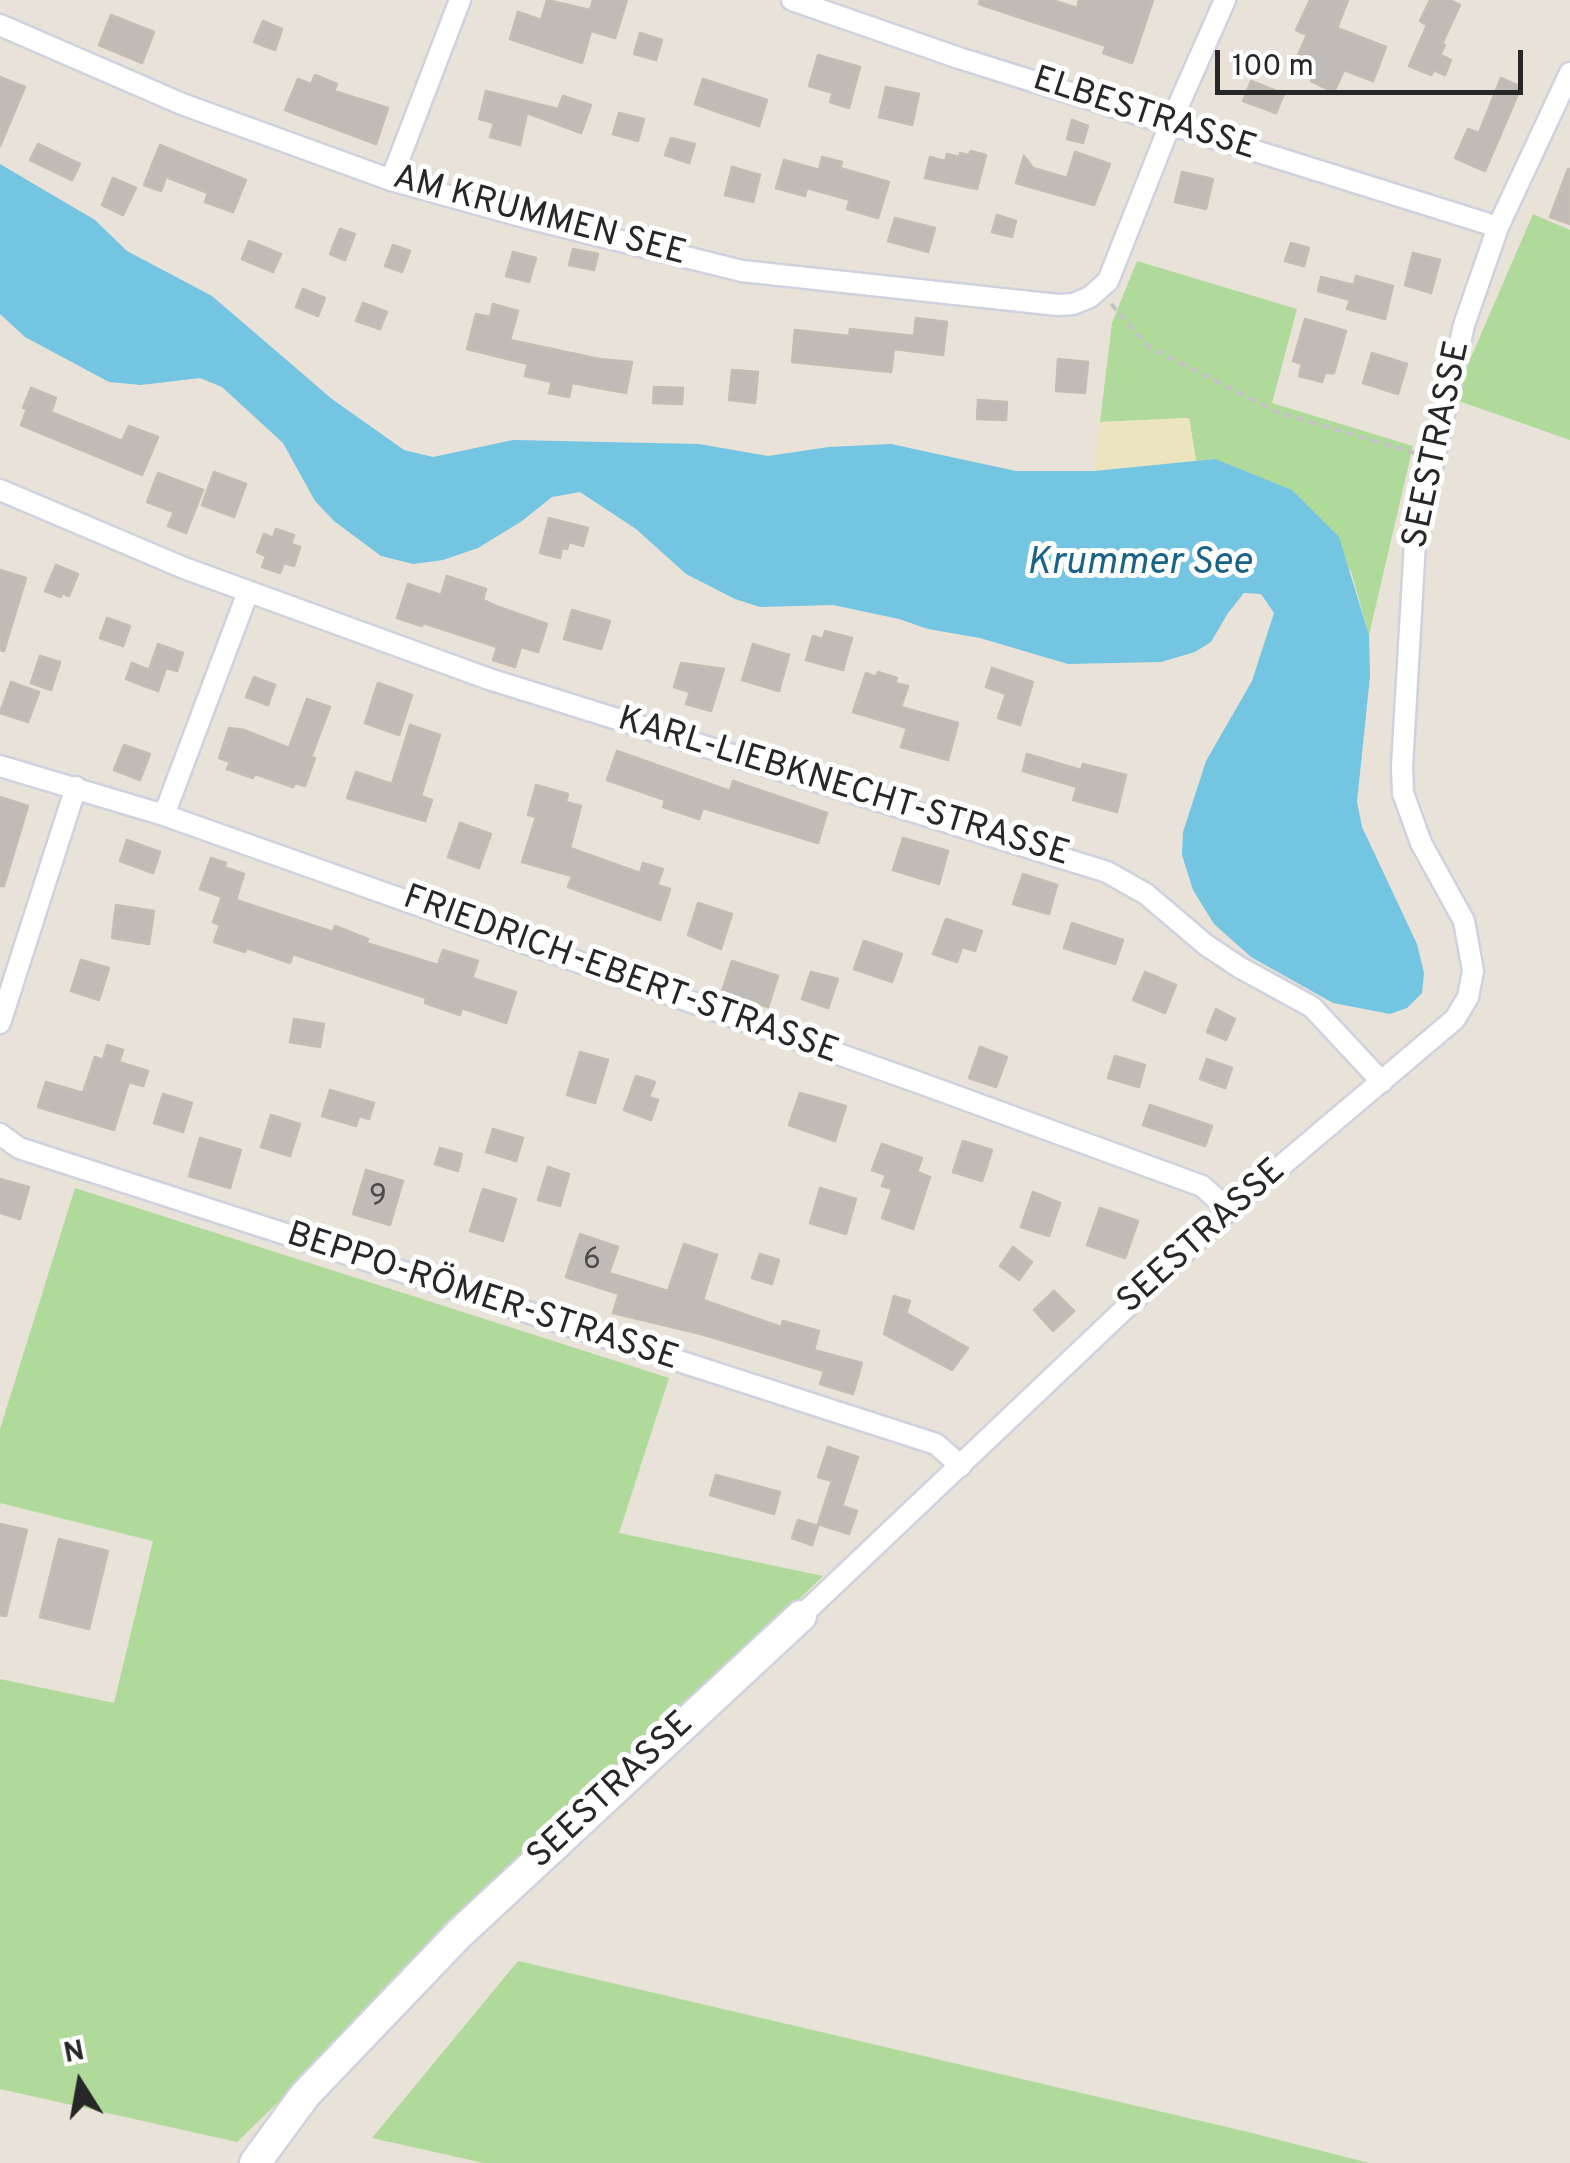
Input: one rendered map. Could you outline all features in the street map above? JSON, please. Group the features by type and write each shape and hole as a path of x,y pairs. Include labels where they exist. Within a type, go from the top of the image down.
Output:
{"street":[{"path":"390,180 460,0"},
{"name":"ELBESTRASSE","path":"792,0 837,7 959,58 1498,227"},
{"path":"1104,285 1225,0"},
{"name":"AM KRUMMEN SEE","path":"0,25 182,104 390,180 742,271 1058,304 1074,304 1104,285"},
{"name":"SEESTRASSE","path":"255,2163 305,2095 459,1934 962,1466 1229,1210 1455,1018 1468,997 1473,970 1464,922 1412,820 1404,793 1402,767 1414,558 1420,515 1464,326 1498,227 1570,73"},
{"name":"KARL-LIEBKNECHT-STRASSE","path":"0,490 248,592 489,679 1107,872 1146,894 1238,968 1312,1007 1382,1082"},
{"path":"164,815 248,592"},
{"name":"FRIEDRICH-EBERT-STRASSE","path":"0,766 164,815 1202,1186 1229,1210"},
{"path":"0,1023 76,786"},
{"name":"BEPPO-RÖMER-STRASSE","path":"0,1134 19,1148 936,1444 962,1466"}],"path":[{"path":"1104,285 1150,346 1277,412 1415,453"}],"green space":[{"path":"1533,214 1570,230 1570,440 1453,399"},
{"path":"1137,261 1297,309 1272,403 1413,446 1369,635 1351,571 1215,459 1196,461 1189,418 1100,422 1112,323"},
{"path":"75,1188 669,1378 619,1533 823,1576 237,2142 0,2089 0,1679 114,1703 153,1541 0,1503 0,1429"},
{"path":"518,1961 1369,2163 484,2163 372,2138"}],"sand":[{"path":"1189,418 1196,461 1094,471 1100,422"}],"water":[{"name":"Krummer See","path":"0,164 95,220 127,251 212,296 332,399 404,450 433,457 513,440 699,444 768,456 829,447 891,444 1016,471 1094,471 1215,459 1292,490 1339,537 1369,635 1370,676 1357,802 1362,827 1417,944 1424,973 1422,993 1407,1008 1390,1014 1333,1003 1251,957 1214,924 1193,890 1182,855 1183,832 1206,761 1252,681 1274,613 1261,594 1244,593 1211,642 1195,652 1161,662 1068,664 980,638 833,605 760,607 735,599 686,574 636,529 580,492 552,497 478,548 443,560 413,564 381,556 334,521 315,501 283,443 222,387 200,378 141,385 109,382 25,337 0,314"}],"building":[{"path":"547,0 590,10 593,0 627,0 615,38 591,31 582,63 510,39 518,12 541,20"},
{"path":"980,0 1052,0 1077,8 1079,0 1153,0 1132,63 1103,53 1106,46 979,4"},
{"path":"1310,0 1348,0 1337,28 1386,47 1373,81 1344,70 1334,92 1311,81 1314,73 1294,64 1307,35 1296,30"},
{"path":"1430,0 1450,0 1460,5 1442,44 1445,45 1440,55 1451,60 1445,75 1434,70 1431,75 1409,66 1427,25 1420,21"},
{"path":"111,15 154,32 142,63 99,45"},
{"path":"263,21 282,29 275,50 254,42"},
{"path":"640,33 662,40 656,60 634,54"},
{"path":"818,55 860,67 849,108 830,102 833,93 809,86"},
{"path":"315,75 337,84 334,91 388,108 376,144 285,110 298,79 311,84"},
{"path":"0,77 25,87 0,146"},
{"path":"1501,78 1521,87 1485,171 1455,158 1468,129 1479,133"},
{"path":"703,79 767,100 759,126 695,104"},
{"path":"1251,81 1284,94 1276,113 1243,101"},
{"path":"886,87 919,94 912,125 879,117"},
{"path":"486,91 558,109 563,96 591,105 581,133 527,113 520,145 490,137 494,123 479,119"},
{"path":"619,113 644,119 638,141 613,134"},
{"path":"1072,120 1088,126 1083,143 1067,139"},
{"path":"671,138 695,144 689,163 665,155"},
{"path":"38,144 80,164 72,180 30,160"},
{"path":"160,145 246,180 233,212 205,202 208,193 166,177 161,191 144,185"},
{"path":"971,151 986,155 977,189 925,178 930,157 945,161 947,154 959,157 960,153 969,155"},
{"path":"1075,152 1110,164 1094,205 1016,183 1024,156 1033,168 1067,178"},
{"path":"822,157 842,162 840,168 889,182 878,218 847,209 850,200 807,188 805,196 776,188 784,160 819,170"},
{"path":"732,167 760,175 753,202 725,195"},
{"path":"1570,169 1570,224 1550,217"},
{"path":"1182,172 1213,179 1206,209 1175,202"},
{"path":"113,178 136,188 123,215 102,205"},
{"path":"997,215 1016,221 1012,237 992,232"},
{"path":"895,218 935,228 928,252 888,241"},
{"path":"340,229 355,234 345,260 330,254"},
{"path":"249,241 281,254 273,272 242,259"},
{"path":"1291,243 1309,248 1304,266 1285,261"},
{"path":"393,245 410,251 402,272 385,266"},
{"path":"573,249 598,254 594,270 569,265"},
{"path":"513,252 536,258 529,282 506,276"},
{"path":"1413,253 1440,260 1431,293 1405,285"},
{"path":"1356,276 1393,286 1385,319 1347,309 1350,300 1318,291 1321,277 1354,285"},
{"path":"303,289 325,298 318,316 296,307"},
{"path":"363,303 387,312 380,329 356,321"},
{"path":"493,304 518,311 510,340 632,362 626,393 572,383 569,397 549,393 552,382 525,376 528,364 467,349 476,314 490,317"},
{"path":"916,318 947,322 943,355 894,349 891,372 792,362 795,330 849,336 850,329 914,336"},
{"path":"1305,319 1346,331 1334,373 1325,373 1322,382 1299,376 1302,364 1293,361"},
{"path":"1372,353 1407,364 1398,394 1363,383"},
{"path":"1058,359 1088,362 1085,393 1056,391"},
{"path":"732,370 758,372 755,403 729,400"},
{"path":"654,387 683,388 682,404 653,403"},
{"path":"31,388 56,398 51,412 122,441 129,426 158,437 142,475 21,425"},
{"path":"978,400 1007,402 1006,420 977,419"},
{"path":"214,472 246,484 234,517 202,505"},
{"path":"158,473 203,490 186,533 168,526 174,512 147,502"},
{"path":"549,518 588,528 583,546 569,542 567,549 562,548 560,558 540,553"},
{"path":"276,529 294,535 291,544 300,547 294,566 284,563 280,573 262,567 266,556 257,552 264,534 273,538"},
{"path":"56,565 78,574 69,596 45,591"},
{"path":"0,570 26,578 4,651 0,650"},
{"path":"447,576 486,589 483,600 547,624 538,652 521,647 515,667 493,660 497,647 397,618 408,584 441,595"},
{"path":"572,610 610,621 601,649 564,639"},
{"path":"107,618 130,626 123,646 100,638"},
{"path":"825,631 852,638 843,670 806,660 813,636 823,639"},
{"path":"158,644 183,653 177,671 166,668 158,691 126,679 132,663 149,670"},
{"path":"753,644 789,655 779,691 742,680"},
{"path":"40,656 60,662 51,690 31,683"},
{"path":"681,663 724,669 711,711 686,704 690,692 674,687"},
{"path":"992,668 1033,682 1020,725 998,718 1006,694 986,687"},
{"path":"878,672 908,686 901,707 958,723 948,760 901,747 907,728 853,712 866,673 876,677"},
{"path":"254,677 275,685 268,705 246,697"},
{"path":"11,682 39,692 28,722 0,713"},
{"path":"378,683 412,695 399,735 365,723"},
{"path":"307,699 330,707 311,757 315,758 305,786 295,783 293,787 227,769 230,762 219,758 229,728 289,748"},
{"path":"410,725 440,735 421,796 432,800 425,821 347,798 356,772 392,784"},
{"path":"124,745 150,754 140,780 114,770"},
{"path":"617,751 730,791 733,781 827,813 818,843 703,808 699,819 663,807 665,800 607,780"},
{"path":"1027,754 1081,770 1083,764 1126,775 1117,812 1073,800 1077,787 1023,771"},
{"path":"536,785 568,794 566,802 581,806 570,848 640,873 643,863 663,869 657,885 670,889 660,920 568,887 572,876 522,862 536,817 528,815"},
{"path":"0,797 28,806 4,886 0,886"},
{"path":"460,823 491,834 479,868 448,857"},
{"path":"903,838 948,851 939,884 893,870"},
{"path":"127,840 160,852 153,873 120,861"},
{"path":"211,858 244,874 236,900 333,932 335,926 368,939 366,943 438,965 443,950 478,961 472,978 516,992 506,1023 462,1008 460,1015 425,1003 426,998 293,954 290,963 247,948 245,952 214,942 220,925 213,922 222,897 200,889"},
{"path":"1023,874 1057,885 1049,914 1013,904"},
{"path":"698,903 732,914 721,949 688,935"},
{"path":"116,905 154,911 149,944 112,938"},
{"path":"946,919 982,931 975,951 962,947 957,962 933,954"},
{"path":"1072,923 1123,940 1115,964 1064,948"},
{"path":"864,941 902,954 892,982 854,969"},
{"path":"81,960 109,968 99,1000 71,991"},
{"path":"732,961 778,976 768,1007 722,992"},
{"path":"811,972 838,979 828,1008 802,999"},
{"path":"1145,972 1176,985 1165,1013 1133,1000"},
{"path":"1216,1009 1235,1019 1226,1040 1207,1032"},
{"path":"294,1019 324,1024 320,1047 290,1042"},
{"path":"107,1045 123,1050 119,1062 148,1071 143,1086 129,1082 114,1130 38,1107 46,1082 83,1093 95,1057 103,1060"},
{"path":"980,1047 1007,1057 996,1087 969,1078"},
{"path":"580,1052 608,1060 595,1103 567,1095"},
{"path":"1115,1056 1145,1065 1139,1087 1108,1078"},
{"path":"1207,1059 1232,1068 1225,1088 1200,1079"},
{"path":"636,1076 655,1082 649,1097 658,1100 651,1120 624,1110"},
{"path":"330,1090 374,1103 369,1119 359,1116 356,1126 322,1116"},
{"path":"800,1093 846,1106 835,1141 789,1125"},
{"path":"163,1094 192,1103 183,1132 154,1123"},
{"path":"1150,1105 1212,1126 1205,1146 1143,1125"},
{"path":"271,1115 300,1124 290,1156 261,1147"},
{"path":"493,1129 523,1138 516,1161 486,1152"},
{"path":"200,1138 241,1150 230,1188 189,1176"},
{"path":"963,1141 992,1150 982,1181 953,1172"},
{"path":"882,1144 922,1158 917,1172 930,1177 913,1229 882,1218 892,1189 882,1186 886,1175 872,1170"},
{"path":"440,1148 462,1154 458,1171 435,1164"},
{"path":"548,1167 569,1174 560,1206 538,1200"},
{"path":"366,1170 403,1181 390,1225 353,1214"},
{"path":"0,1179 29,1187 20,1219 0,1213"},
{"path":"820,1188 856,1199 846,1234 810,1223"},
{"path":"483,1189 516,1199 503,1241 470,1231"},
{"path":"1033,1192 1060,1203 1049,1236 1021,1227"},
{"path":"1100,1208 1138,1221 1125,1258 1087,1245"},
{"path":"580,1234 618,1247 609,1273 668,1291 684,1244 717,1255 703,1300 781,1327 783,1321 819,1331 814,1350 862,1363 853,1394 820,1384 824,1371 701,1334 613,1313 619,1294 566,1277"},
{"path":"1013,1247 1032,1262 1019,1280 1000,1266"},
{"path":"760,1254 779,1260 772,1284 752,1278"},
{"path":"1054,1291 1074,1311 1053,1331 1034,1310"},
{"path":"894,1296 910,1301 906,1313 968,1348 952,1370 884,1334"},
{"path":"828,1447 858,1457 842,1506 857,1511 849,1534 818,1524 832,1481 818,1477"},
{"path":"716,1475 780,1492 774,1514 710,1495"},
{"path":"798,1520 818,1526 812,1545 792,1538"},
{"path":"0,1524 27,1530 6,1616 0,1615"},
{"path":"59,1539 108,1551 89,1629 40,1617"}]}
